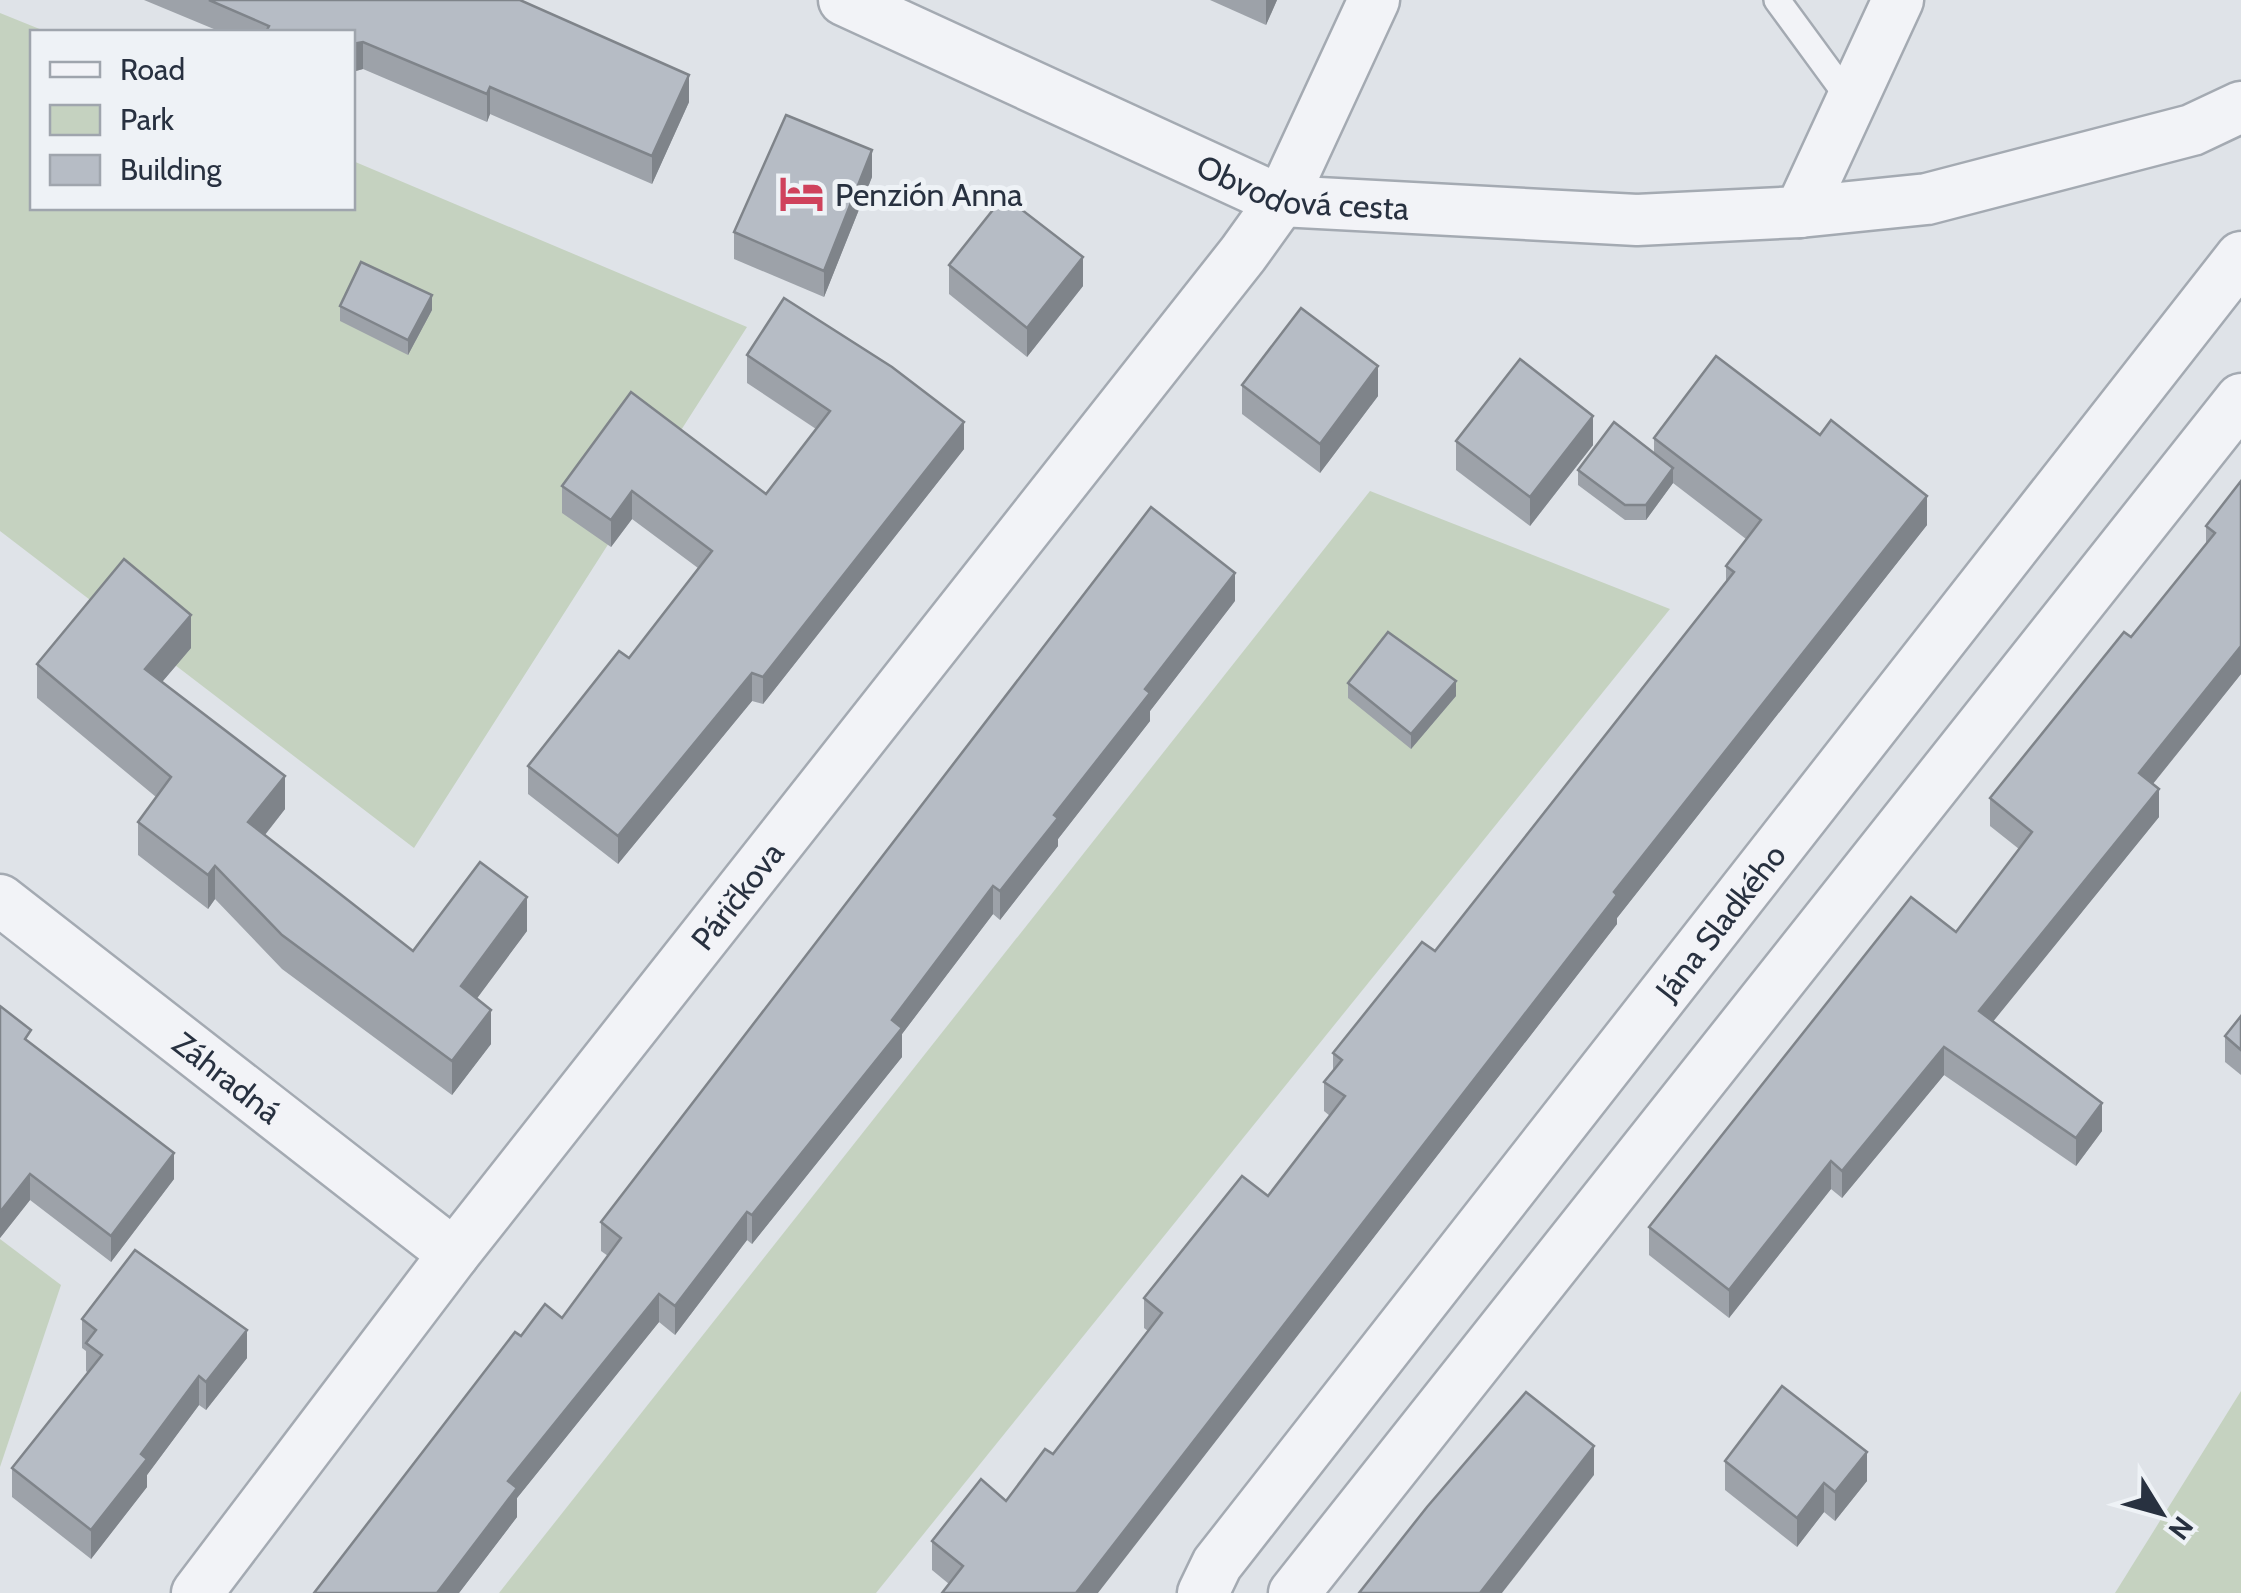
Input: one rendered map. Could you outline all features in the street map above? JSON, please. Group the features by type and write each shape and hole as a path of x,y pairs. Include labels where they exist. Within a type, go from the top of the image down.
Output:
{"street":[{"name":"Obvodová cesta","path":"844,0 1280,201 1637,220 1800,212 1927,199 2192,130 2241,107"},
{"name":"Páričkova","path":"197,1593 454,1254 1280,201 1374,0"},
{"path":"1800,212 1898,0"},
{"name":"Jána Sladkého","path":"1203,1593 1217,1564 2241,257"},
{"path":"1294,1593 2241,399"},
{"name":"Záhradná","path":"0,900 454,1254"}],"lane":[{"path":"1777,0 1852,101"}],"green space":[{"path":"0,13 42,30 30,30 30,210 355,210 355,162 747,327 414,848 0,531"},
{"path":"1370,491 1670,609 876,1593 499,1593"},
{"path":"0,1239 61,1285 0,1467"},
{"path":"2241,1391 2241,1593 2115,1593"}],"building":[{"path":"209,0 520,0 689,75 652,156 490,87 487,94 363,42 355,43 355,30 267,30 269,26"},
{"path":"786,115 872,150 824,271 734,232"},
{"path":"1004,196 1083,257 1027,328 949,265"},
{"path":"361,262 432,295 408,340 340,306"},
{"path":"784,298 892,367 964,422 763,677 752,673 618,836 528,766 619,651 629,658 712,551 632,491 611,520 562,486 631,392 766,494 830,411 747,355"},
{"path":"1301,308 1378,366 1320,444 1242,385"},
{"path":"1716,356 1820,435 1831,420 1927,496 1614,892 1617,895 1076,1593 942,1593 963,1566 932,1541 981,1479 1006,1501 1045,1449 1053,1454 1162,1313 1144,1298 1242,1176 1268,1196 1345,1096 1324,1082 1342,1060 1333,1053 1422,942 1435,951 1734,572 1726,566 1761,520 1654,438"},
{"path":"1520,359 1593,416 1530,497 1456,441"},
{"path":"1614,422 1673,468 1646,505 1625,505 1578,470"},
{"path":"2241,481 2241,646 2139,773 2159,789 1979,1011 2102,1103 2076,1138 1944,1047 1842,1171 1831,1161 1729,1290 1649,1227 1911,897 1956,932 2032,832 1990,798 2124,632 2131,637 2215,533 2206,526"},
{"path":"1151,507 1235,573 1145,689 1150,693 1054,815 1058,818 1000,891 993,886 892,1020 902,1028 752,1215 747,1212 675,1306 659,1294 508,1481 517,1488 437,1593 314,1593 515,1332 521,1336 545,1304 562,1318 621,1238 601,1222"},
{"path":"124,559 191,615 145,669 285,776 248,822 413,951 480,862 527,897 461,986 491,1010 452,1061 282,935 215,866 208,875 138,822 171,777 37,664"},
{"path":"1388,632 1456,681 1411,734 1348,683"},
{"path":"0,1006 31,1030 25,1039 174,1153 111,1236 30,1174 0,1212"},
{"path":"2241,1016 2241,1050 2225,1036"},
{"path":"135,1250 247,1330 206,1382 199,1376 141,1454 147,1459 91,1530 12,1468 102,1355 86,1343 96,1330 82,1319"},
{"path":"1782,1386 1867,1452 1835,1492 1824,1483 1797,1518 1725,1461"},
{"path":"1526,1392 1594,1446 1480,1593 1359,1593 1427,1507"}],"place":[{"name":"Penzión Anna","path":"802,194"}]}
